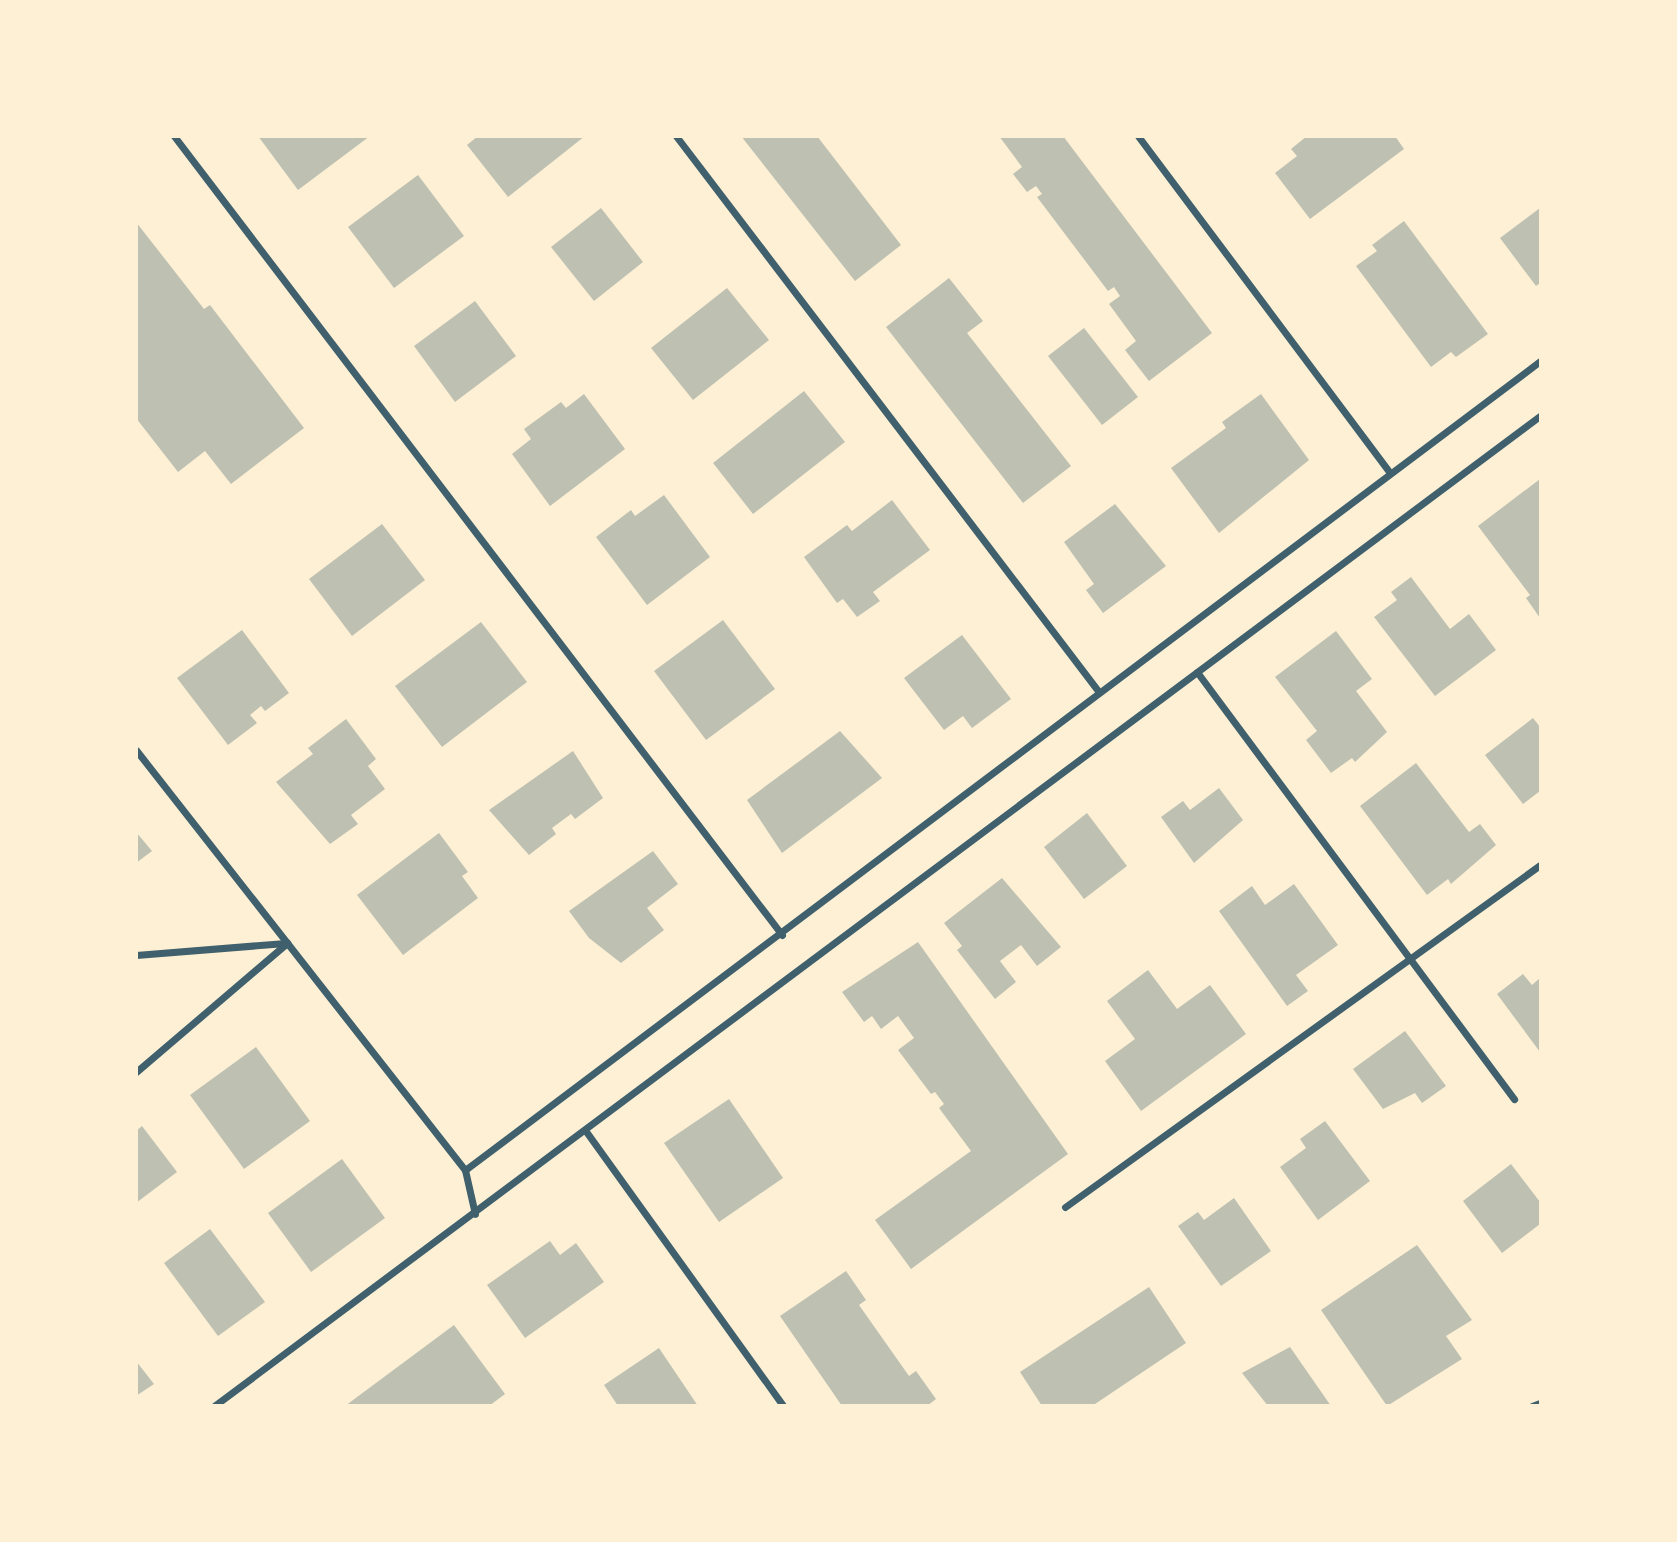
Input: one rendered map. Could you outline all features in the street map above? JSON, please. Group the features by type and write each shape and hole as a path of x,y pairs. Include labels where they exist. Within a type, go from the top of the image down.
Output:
{"street":[{"path":"174,136 782,935"},
{"path":"676,136 1099,692"},
{"path":"1138,136 1390,473"},
{"path":"465,1170 782,935 1099,692 1541,361"},
{"path":"214,1405 475,1214 1541,416"},
{"path":"1197,672 1409,963 1514,1099"},
{"path":"136,750 465,1170 475,1214"},
{"path":"1065,1207 1409,963 1541,864"},
{"path":"136,955 287,943"},
{"path":"136,1072 287,943"},
{"path":"585,1130 783,1405"},
{"path":"1532,1405 1541,1403"}],"building":[{"path":"258,136 370,136 298,190"},
{"path":"478,136 585,136 508,197 467,145"},
{"path":"741,136 817,136 901,245 855,281"},
{"path":"999,136 1063,136 1212,333 1149,381 1125,350 1136,341 1109,304 1120,296 1114,287 1108,291 1037,197 1042,194 1036,186 1027,192 1013,174 1022,167"},
{"path":"1307,136 1395,136 1404,149 1310,219 1275,173 1297,156 1291,149"},
{"path":"418,175 464,236 394,288 348,227"},
{"path":"601,208 643,262 594,301 551,247"},
{"path":"1540,208 1540,283 1536,286 1500,238"},
{"path":"1404,221 1488,334 1456,357 1451,352 1431,367 1356,266 1377,251 1372,245"},
{"path":"136,222 204,309 210,305 304,428 231,484 205,451 178,472 136,418"},
{"path":"949,278 983,321 967,333 1071,466 1023,503 886,327"},
{"path":"727,288 769,340 693,400 651,348"},
{"path":"475,301 516,356 455,402 414,346"},
{"path":"1084,328 1138,397 1102,425 1048,356"},
{"path":"804,391 845,442 753,514 713,463"},
{"path":"584,394 625,449 550,506 512,454 531,439 524,429 561,402 566,408"},
{"path":"1261,394 1309,460 1219,533 1171,468 1226,428 1222,422"},
{"path":"1540,479 1540,618 1526,598 1530,595 1478,526"},
{"path":"664,495 710,557 647,605 596,537 631,510 635,516"},
{"path":"892,500 930,550 873,592 880,601 857,617 843,599 837,603 804,557 847,525 852,531"},
{"path":"1115,504 1166,566 1103,613 1086,590 1094,584 1064,542"},
{"path":"382,524 425,580 352,636 309,579"},
{"path":"1411,577 1450,629 1469,614 1496,650 1435,696 1374,617 1397,600 1391,592"},
{"path":"723,620 775,689 706,740 654,671"},
{"path":"481,622 527,682 442,747 395,686"},
{"path":"242,630 289,693 265,711 261,706 250,715 257,723 228,745 177,678"},
{"path":"1336,631 1372,679 1356,691 1387,732 1355,762 1352,758 1331,773 1306,740 1317,731 1275,677"},
{"path":"962,635 1011,699 972,728 963,716 944,730 904,678"},
{"path":"1533,718 1540,727 1540,791 1523,804 1485,755"},
{"path":"346,719 376,759 368,766 385,789 351,815 358,824 330,844 276,782 313,754 308,748"},
{"path":"840,731 882,778 782,853 747,800"},
{"path":"573,751 603,798 575,819 571,814 552,828 556,834 529,855 489,810"},
{"path":"1416,763 1469,832 1480,824 1496,845 1451,884 1448,879 1427,895 1360,806"},
{"path":"1219,788 1243,820 1194,863 1161,817 1183,801 1190,810"},
{"path":"1087,813 1127,866 1084,899 1044,847"},
{"path":"136,832 152,851 136,863"},
{"path":"439,833 468,872 462,876 478,898 403,955 357,895"},
{"path":"653,851 678,884 647,908 664,930 621,963 589,938 569,911"},
{"path":"1002,878 1061,947 1037,966 1021,945 1000,961 1016,982 995,999 957,950 962,946 944,923"},
{"path":"1294,884 1338,945 1296,975 1308,991 1287,1006 1219,911 1252,886 1265,905"},
{"path":"918,942 1068,1154 911,1269 875,1220 971,1151 939,1108 944,1104 935,1092 931,1094 898,1050 914,1038 898,1016 881,1029 872,1016 864,1022 842,992"},
{"path":"1148,970 1177,1009 1210,985 1246,1034 1141,1111 1105,1061 1135,1039 1107,1001"},
{"path":"1523,974 1532,985 1540,978 1540,1052 1497,994"},
{"path":"1405,1031 1446,1086 1422,1103 1415,1093 1383,1109 1353,1069"},
{"path":"256,1047 310,1121 244,1169 190,1095"},
{"path":"729,1099 783,1178 719,1222 664,1143"},
{"path":"1325,1121 1370,1181 1318,1220 1280,1167 1306,1148 1300,1139"},
{"path":"142,1126 177,1172 136,1203 136,1131"},
{"path":"342,1159 385,1218 311,1272 268,1213"},
{"path":"1511,1164 1540,1202 1540,1224 1502,1253 1463,1201"},
{"path":"1234,1198 1271,1251 1221,1286 1178,1226 1198,1212 1204,1220"},
{"path":"210,1229 265,1302 218,1336 164,1263"},
{"path":"550,1241 560,1255 576,1243 604,1282 525,1338 487,1285"},
{"path":"1417,1245 1472,1320 1446,1336 1462,1359 1387,1406 1321,1310"},
{"path":"846,1271 866,1300 859,1305 909,1376 916,1371 936,1399 927,1406 842,1406 780,1316"},
{"path":"1149,1287 1186,1343 1092,1406 1042,1406 1020,1372"},
{"path":"454,1325 505,1394 489,1406 345,1406"},
{"path":"1290,1347 1331,1406 1268,1406 1242,1373"},
{"path":"659,1348 698,1406 618,1406 604,1385"},
{"path":"136,1361 154,1384 136,1396"}]}
